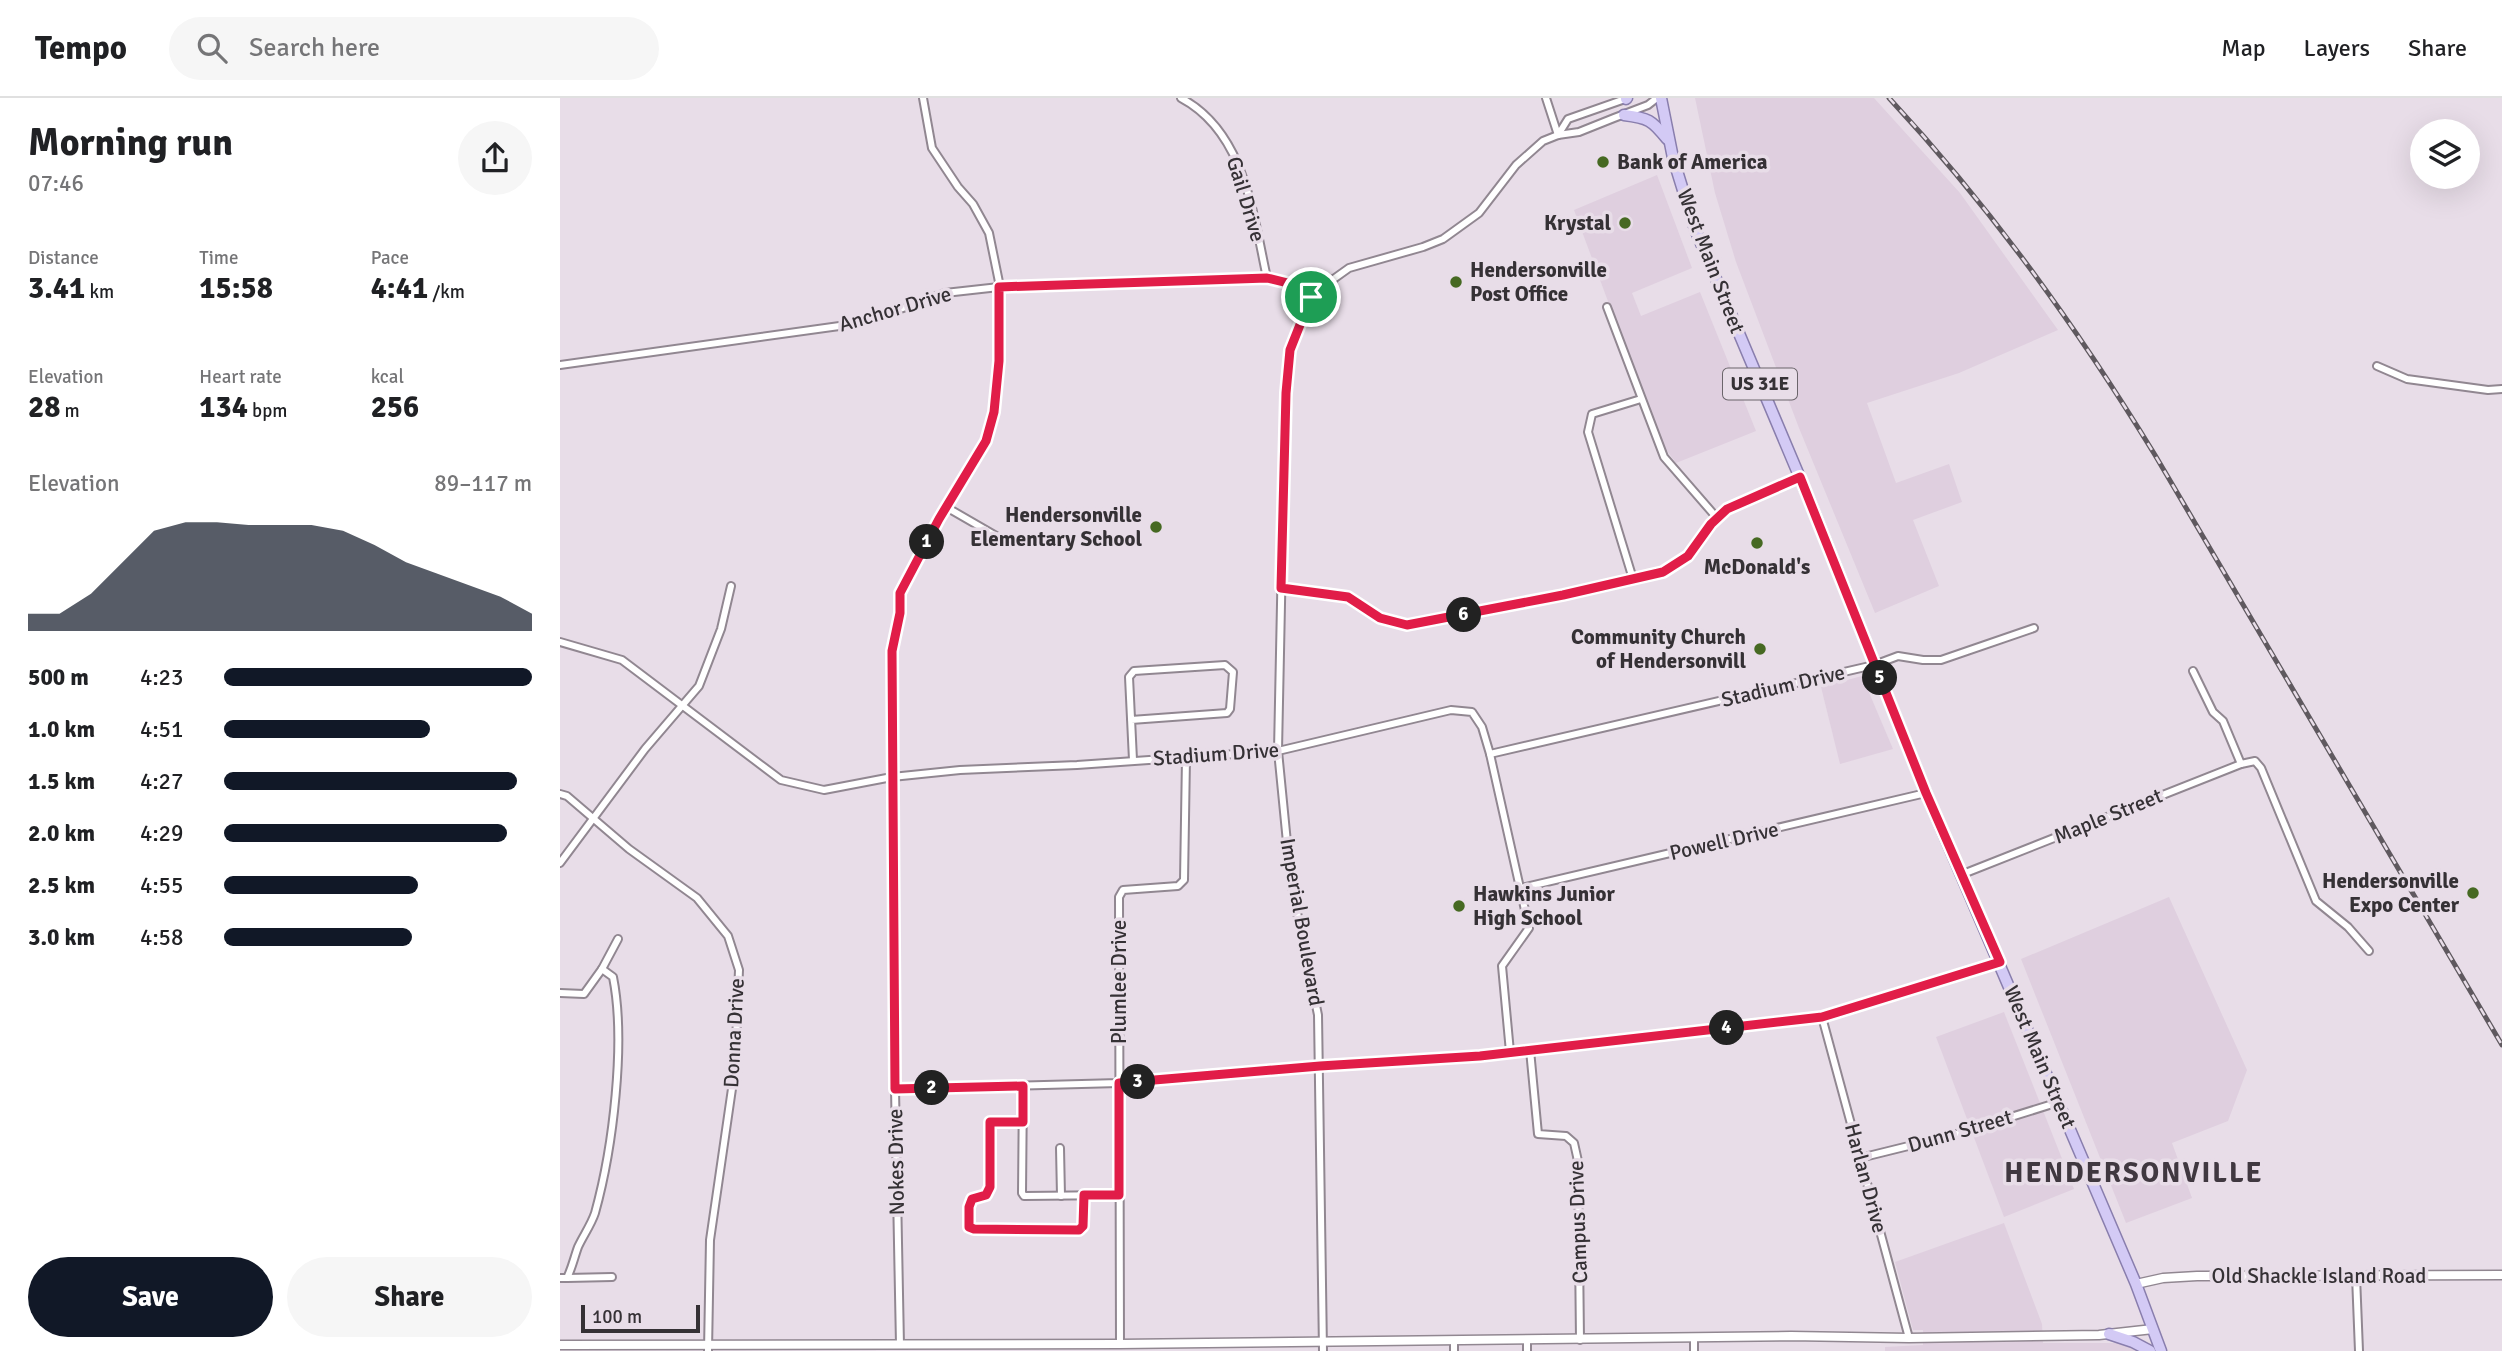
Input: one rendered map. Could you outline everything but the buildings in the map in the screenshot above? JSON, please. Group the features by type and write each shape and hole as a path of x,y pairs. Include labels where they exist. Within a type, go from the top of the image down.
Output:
{"main road":[{"name":"West Main Street","path":"1659,98 1695,229 1800,477 1926,793 2136,1284 2161,1351"},
{"path":"1624,115 1651,121 1669,142"},
{"path":"2109,1334 2150,1351"}],"street":[{"name":"Nokes Drive","path":"900,1345 892,651 900,613 900,593 946,507 986,441 994,412 999,361 999,287 989,233 973,204 932,148 923,98"},
{"name":"Gail Drive","path":"1181,98 1195,106 1222,133 1233,152 1255,225 1267,278"},
{"path":"1546,98 1558,135"},
{"path":"1558,135 1568,119 1627,98"},
{"path":"1311,297 1349,268 1423,247 1460,228 1479,213 1522,158 1543,141 1558,135 1579,132 1648,105 1659,98"},
{"name":"Anchor Drive","path":"560,365 861,323 945,293 999,287 1267,278 1296,285 1311,297"},
{"name":"Imperial Boulevard","path":"1311,297 1290,350 1285,405 1278,751 1291,883 1318,1015 1323,1347"},
{"path":"1607,307 1664,457 1717,518"},
{"path":"2377,366 2407,379 2488,390 2502,389"},
{"path":"1633,579 1588,432 1592,414 1641,399"},
{"path":"1281,588 1348,597 1380,618 1397,624 1414,625 1633,579 1663,572 1688,556 1727,509 1800,477"},
{"path":"946,507 1005,541"},
{"path":"560,863 645,750 699,686 721,629 731,586"},
{"name":"Stadium Drive","path":"560,642 622,660 781,780 824,790 892,776 1278,751 1451,710 1472,712 1478,718 1490,754 1874,665 1898,656 1941,660 2034,628"},
{"path":"1131,720 1227,713 1230,709 1233,671 1225,666 1134,671 1129,677 1131,720 1133,760"},
{"path":"2193,671 2213,712 2223,721 2241,764"},
{"path":"1490,754 1529,928 1512,948 1502,966 1510,1052"},
{"name":"Plumlee Drive","path":"1120,1344 1119,897 1123,890 1178,886 1184,880 1186,758"},
{"name":"Maple Street","path":"1962,874 2241,764 2255,761 2261,768 2316,901 2348,927 2368,951"},
{"name":"Donna Drive","path":"560,793 629,849 697,898 728,936 739,971 735,1068 710,1240 708,1348"},
{"name":"Powell Drive","path":"1521,888 1926,793"},
{"path":"560,993 584,993 602,969 618,939"},
{"path":"895,1089 1119,1083 1480,1056 1822,1017 2000,962"},
{"path":"602,969 613,977 617,996 618,1041 612,1125 594,1216 563,1278 612,1277"},
{"name":"Harlan Drive","path":"1822,1017 1909,1338"},
{"name":"Campus Drive","path":"1530,1050 1538,1134 1566,1136 1574,1143 1578,1161 1580,1340"},
{"path":"1023,1086 1024,1196 1119,1195"},
{"name":"Dunn Street","path":"1860,1158 1953,1135 2059,1102"},
{"path":"1023,1122 990,1122 990,1187 986,1195 972,1199 969,1207 969,1227 1079,1230 1083,1226 1084,1195"},
{"path":"1060,1148 1061,1196"},
{"name":"Old Shackle Island Road","path":"2136,1284 2163,1278 2197,1276 2502,1275"},
{"path":"2356,1276 2359,1351"},
{"path":"560,1345 708,1348 1120,1344 1323,1347 1454,1341 2109,1334 2153,1329"},
{"path":"1694,1338 1694,1351"},
{"path":"1527,1340 1527,1351"},
{"path":"1454,1341 1454,1351"}],"shaded area":[{"path":"1695,98 1874,98 1960,193 2058,330 1959,373 1867,403 1896,483 1949,464 1962,502 1913,520 1939,586 1875,613 1799,428 1736,262 1715,193"},
{"path":"1657,175 1692,268 1632,293 1641,316 1700,292 1756,431 1676,463 1665,448 1647,406 1574,210"},
{"path":"1862,676 1893,749 1840,764 1821,687"},
{"path":"2169,897 2247,1070 2228,1121 2172,1143 2192,1198 2126,1223 2021,959"},
{"path":"2004,1012 2074,1189 2004,1217 1936,1037"},
{"path":"2004,1223 2042,1324 2043,1343 2123,1343 2134,1345 2142,1351 1885,1351 1885,1347 1923,1345 1923,1330 1913,1330 1895,1262"}],"railway":[{"path":"1889,98 1998,226 2095,360 2155,455 2502,1045"}],"place":[{"name":"Bank of America","path":"1603,162"},
{"name":"Krystal","path":"1625,223"},
{"name":"Hendersonville Post Office","path":"1456,282"},
{"name":"Hendersonville Elementary School","path":"1156,527"},
{"name":"McDonald's","path":"1757,543"},
{"name":"Community Church of Hendersonvill","path":"1760,649"},
{"name":"Hendersonville Expo Center","path":"2473,893"},
{"name":"Hawkins Junior High School","path":"1459,906"}],"district":[{"name":"HENDERSONVILLE","path":"2134,1173"}],"route":[{"path":"1267,278 1296,285 1311,297 1290,350 1286,393 1281,588 1348,597 1380,618 1407,625 1563,595 1663,572 1688,556 1711,524 1727,509 1800,477 1926,793 2000,962 1822,1017 1480,1056 1119,1083 1119,1195 1084,1195 1083,1226 1079,1230 974,1229 969,1227 969,1207 972,1199 986,1195 990,1187 990,1122 1023,1122 1023,1086 895,1089 892,651 900,613 900,593 939,519 986,441 994,412 999,361 999,287 1267,278"}]}
